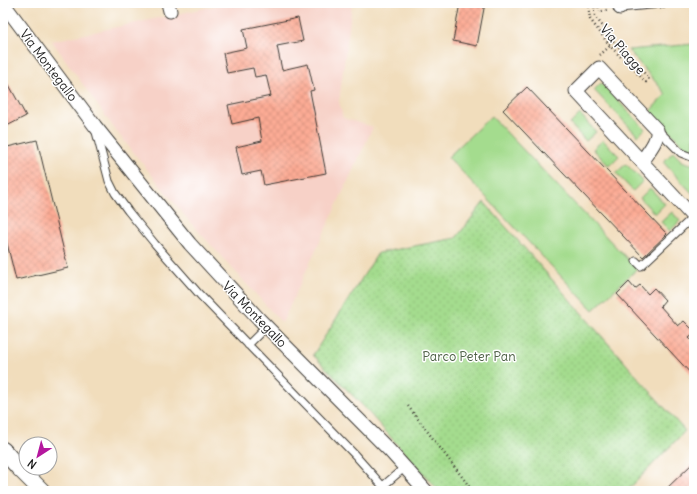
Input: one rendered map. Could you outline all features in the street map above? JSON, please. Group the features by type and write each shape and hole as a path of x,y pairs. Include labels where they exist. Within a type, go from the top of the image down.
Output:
{"street":[{"name":"Via Montegallo","path":"3,3 95,126 186,240 266,327 405,467 426,491"},
{"path":"642,161 656,138 658,133 656,128 599,68 576,91 693,218"},
{"path":"3,450 42,491"}],"lane":[{"path":"620,6 670,3"},
{"name":"Via Montegallo","path":"95,126 106,171 112,188 119,199 175,266 248,345 355,455 385,489"},
{"path":"656,128 681,153 694,158"},
{"path":"636,261 641,266 693,218"},
{"path":"248,345 266,327"},
{"path":"385,489 405,467"}],"path":[{"path":"588,3 590,19 610,46"},
{"name":"Via Piagge","path":"594,3 595,16 614,42 650,78 646,82 610,46 593,61 599,68"},
{"path":"408,406 472,491"}],"shaded area":[{"path":"228,3 351,3 352,5 339,101 343,118 373,127 282,323 190,222 116,131 52,41"}],"green space":[{"path":"694,44 694,150 685,147 650,111 666,94 628,50"},
{"path":"601,83 645,129 638,136 594,90"},
{"path":"580,114 596,132 586,141 570,124"},
{"path":"491,116 637,269 593,310 448,157"},
{"path":"603,140 619,156 609,166 593,149"},
{"path":"673,152 682,161 694,165 694,195 663,162"},
{"path":"626,164 643,181 633,191 616,173"},
{"path":"650,188 665,204 655,214 640,198"},
{"name":"Parco Peter Pan","path":"484,202 685,431 627,491 439,491 362,405 313,355 378,253 456,238"},
{"path":"672,212 680,221 670,231 661,222"}],"building":[{"path":"460,3 485,3 477,46 453,41"},
{"path":"298,18 303,41 277,46 282,70 308,64 314,90 310,91 326,173 264,185 261,171 242,175 236,147 262,141 258,118 232,124 228,105 271,96 266,75 255,77 253,68 227,73 223,53 247,48 243,29"},
{"path":"3,74 26,116 3,128"},
{"path":"527,87 667,234 643,257 503,110"},
{"path":"37,140 68,268 16,280 3,227 3,148"},
{"path":"629,282 635,289 640,285 648,294 654,288 665,300 660,306 678,326 684,321 694,331 694,334 689,338 694,343 694,377 617,294"},
{"path":"694,462 694,491 664,491"}]}
